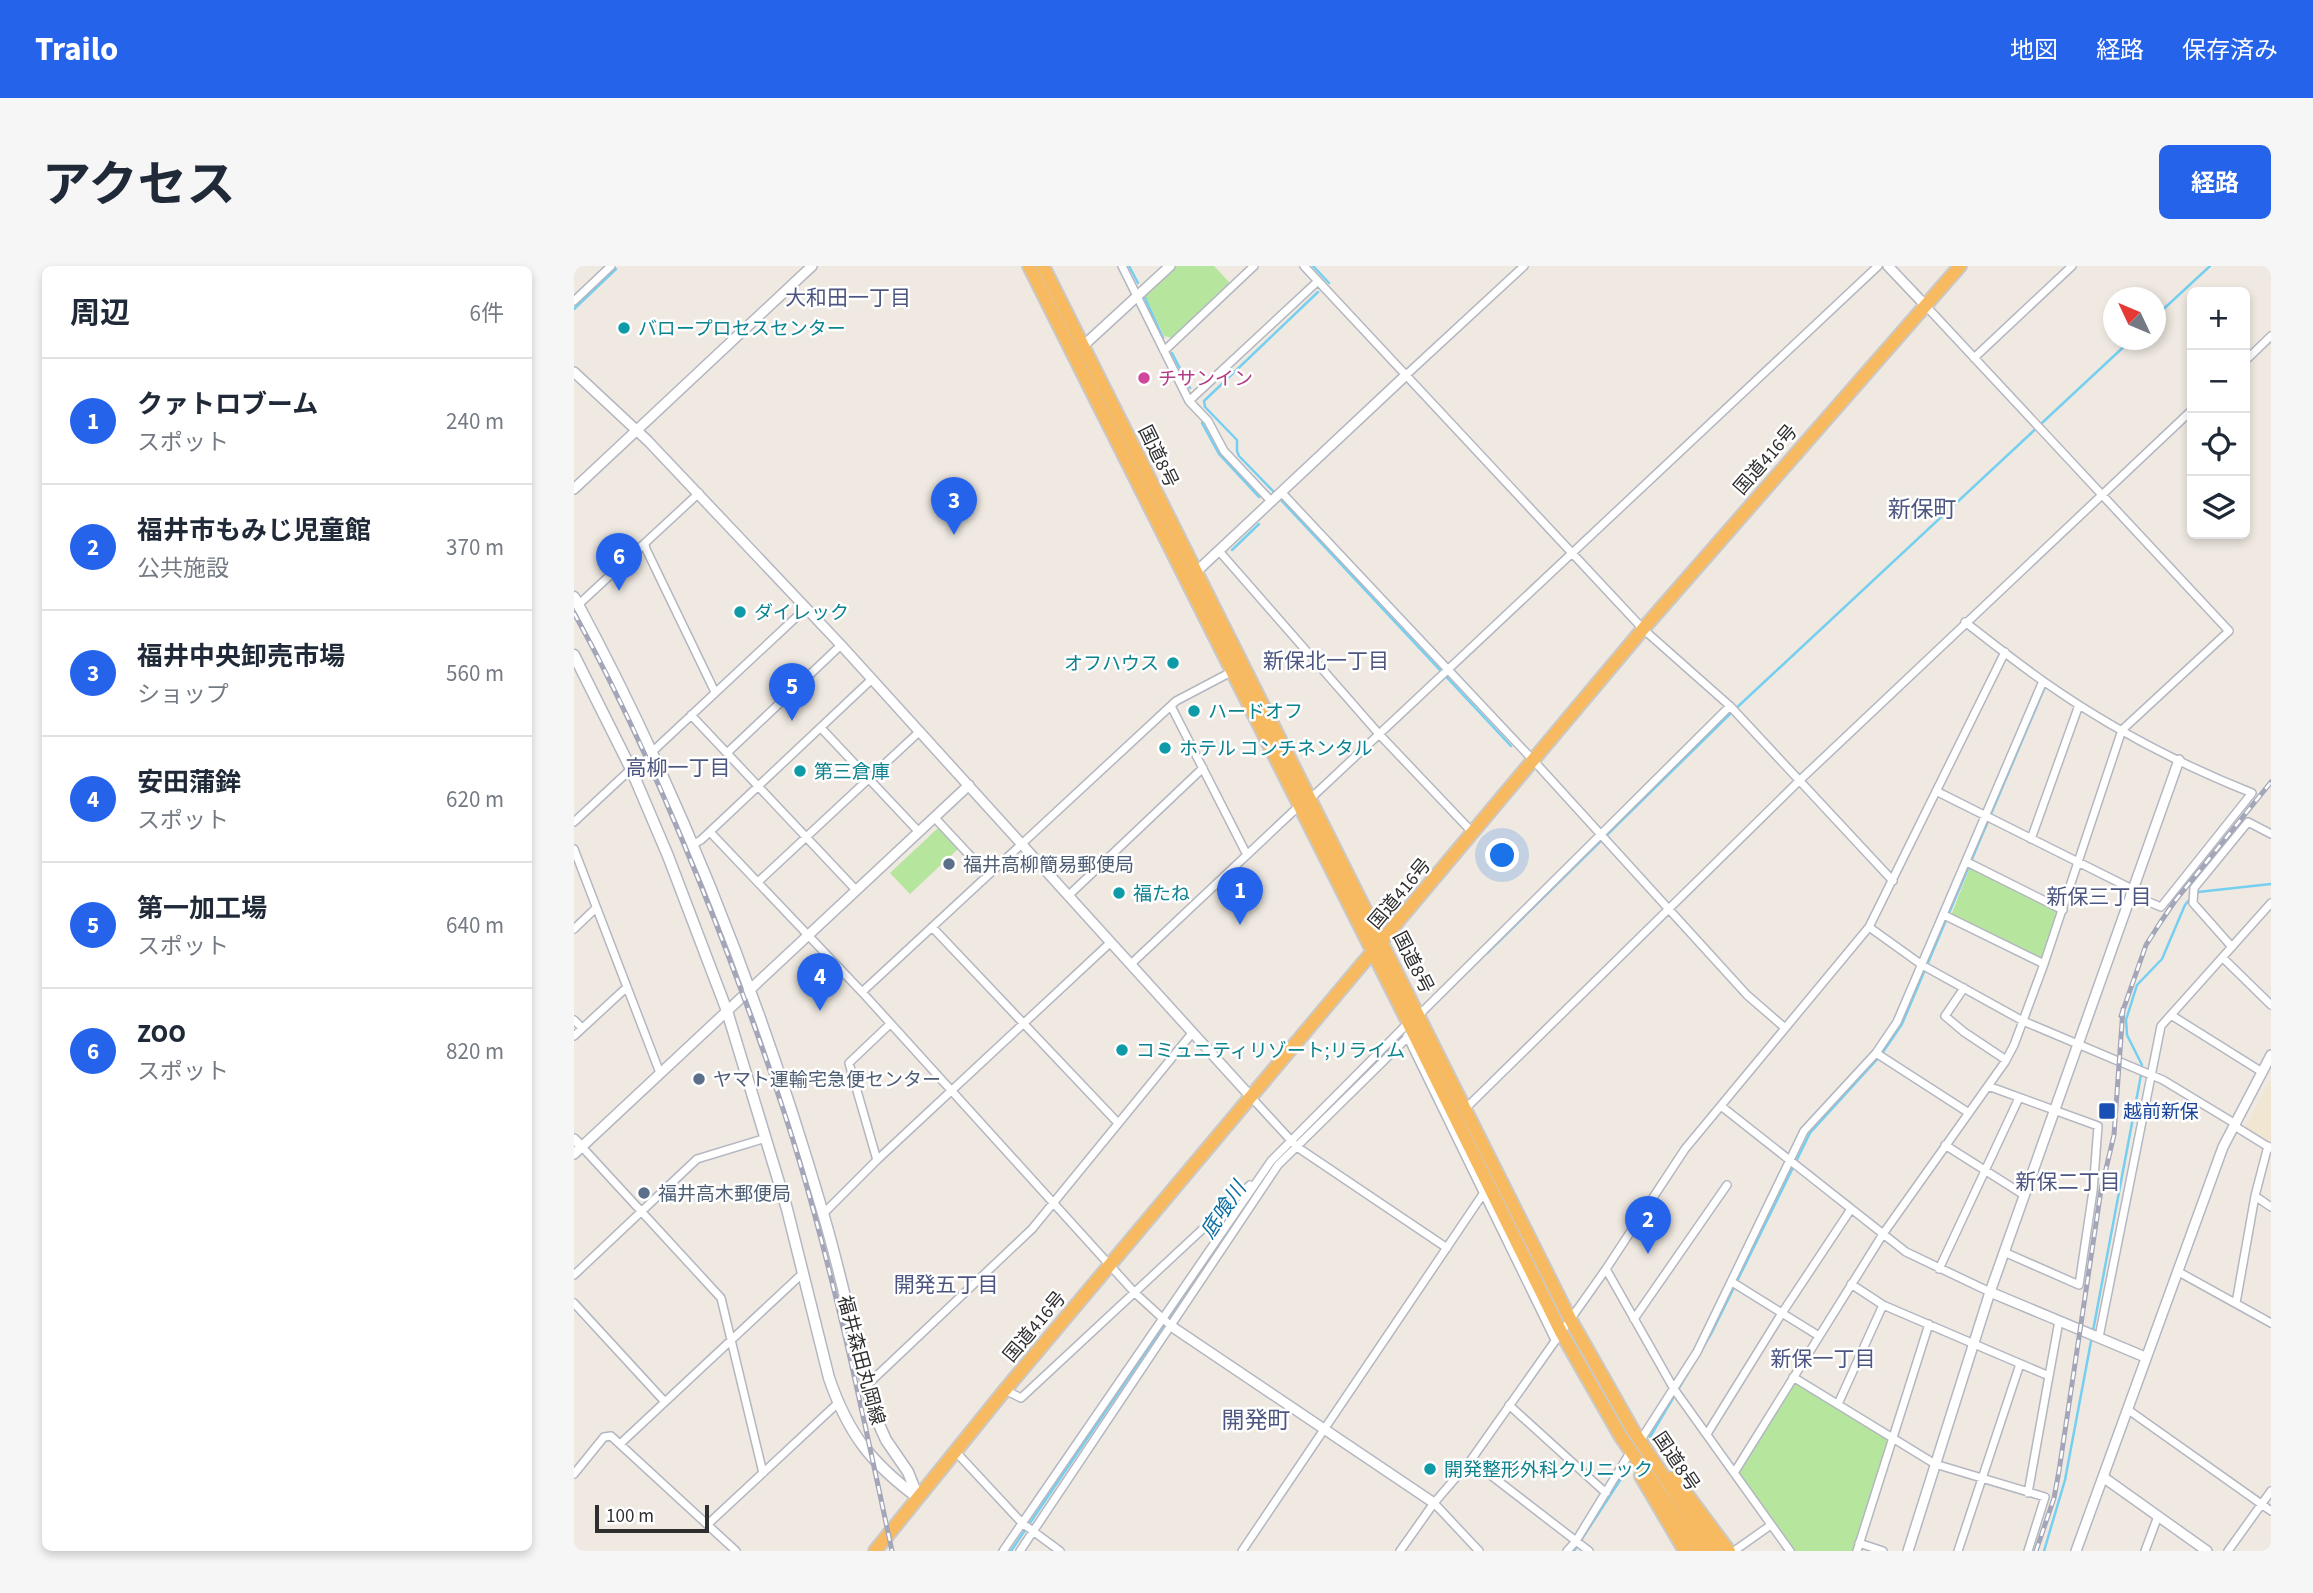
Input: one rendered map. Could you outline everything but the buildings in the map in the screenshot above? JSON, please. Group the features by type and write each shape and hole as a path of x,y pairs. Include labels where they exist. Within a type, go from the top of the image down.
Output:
{"highway":[{"name":"国道8号","path":"1030,266 1233,671 1383,942 1570,1319 1639,1438 1714,1551"},
{"name":"国道8号","path":"1043,266 1196,572 1305,802 1408,1030 1558,1336 1631,1451 1700,1551"},
{"name":"国道416号","path":"876,1551 1004,1390 1474,834 1643,629 1960,266"},
{"path":"1639,1438 1662,1460 1732,1551"},
{"path":"1631,1451 1646,1489 1685,1551"}],"main road":[{"name":"福井森田丸岡線","path":"576,601 652,752 694,844 775,1059 823,1214 878,1426 908,1472 918,1497"},
{"name":"福井森田丸岡線","path":"574,656 631,769 668,856 727,1012 766,1138 829,1378 838,1403 845,1420 869,1455 898,1483 918,1497"}],"street":[{"path":"574,301 611,266"},
{"path":"574,489 812,266"},
{"path":"1122,266 1189,401 1208,421 1224,452 1272,502"},
{"path":"1083,346 1170,266"},
{"path":"1164,351 1254,266"},
{"path":"1304,266 1643,629 1730,706 1893,881"},
{"path":"1196,572 1524,266"},
{"path":"1131,964 1878,266"},
{"path":"1734,1473 1883,1234 2006,1060 2045,964 2122,730 2228,631 1888,266"},
{"path":"1974,358 2072,266"},
{"path":"1189,401 1318,281"},
{"path":"2250,356 2271,336"},
{"path":"574,372 699,493 841,645 1290,1140 1447,1248"},
{"path":"1466,1108 1799,781 2189,413"},
{"path":"576,601 646,544 699,493"},
{"path":"1282,493 1533,760 1747,995 1785,1028"},
{"path":"646,544 646,550 715,692"},
{"path":"1219,551 1379,734 1474,834"},
{"path":"652,752 806,608"},
{"path":"1936,792 2161,907 2252,793 2179,760 2079,705 1965,622"},
{"path":"727,752 841,645"},
{"path":"1400,1551 1434,1503 1471,1460 1606,1269 1685,1149 1869,927 2005,652"},
{"path":"862,992 1171,706 1233,671"},
{"path":"694,844 872,680"},
{"path":"1639,1438 1697,1352 1804,1131 1876,1053 1897,1022 2043,681"},
{"path":"2031,839 2079,705"},
{"path":"1171,706 1247,855"},
{"path":"1419,1014 1730,706"},
{"path":"691,715 856,890"},
{"path":"821,728 919,832"},
{"path":"758,882 920,732"},
{"path":"1908,1551 1990,1292 2179,760"},
{"path":"1069,895 1203,768"},
{"path":"574,822 631,769"},
{"path":"574,1154 968,785"},
{"path":"934,817 988,875"},
{"path":"2232,947 2193,904 2194,888 2248,822 2271,834"},
{"path":"710,832 862,992 1135,1293 1166,1323 1434,1503 1479,1551"},
{"path":"574,849 660,1073"},
{"path":"1966,862 2063,910"},
{"path":"2099,1337 2161,1026 2271,903"},
{"path":"574,929 596,908"},
{"path":"1944,915 2045,964"},
{"path":"932,927 1118,1123"},
{"path":"1869,927 1922,965 2022,1021 2163,1080 2269,1147 2255,1196 2236,1303"},
{"path":"823,1214 877,1160 1111,942"},
{"path":"2223,958 2271,1005"},
{"path":"574,1036 627,987"},
{"path":"1964,988 1945,1016 2006,1060"},
{"path":"2171,1015 2262,1072"},
{"path":"574,1020 582,1028"},
{"path":"877,1160 849,1063 890,1024"},
{"path":"1004,1390 1021,1398 1259,1176 1290,1140 1408,1030"},
{"path":"1003,1551 1278,1166 1408,1030"},
{"path":"1408,1030 1483,1194 1558,1336"},
{"path":"866,1386 1032,1230 1193,1032"},
{"path":"1876,1053 1969,1113"},
{"path":"2076,1551 2145,1357 2233,1124 2271,1055"},
{"path":"1988,1086 2098,1126 2093,1191 2079,1285 2004,1252"},
{"path":"1939,1269 2019,1098"},
{"path":"1721,1106 1914,1258 2145,1357"},
{"path":"574,1275 697,1159 766,1138"},
{"path":"574,1139 719,1294 763,1473"},
{"path":"1945,1146 2024,1195"},
{"path":"1020,1551 1259,1176"},
{"path":"1634,1319 1727,1185"},
{"path":"1242,1551 1483,1194"},
{"path":"2255,1196 2271,1207"},
{"path":"1707,1434 1851,1209"},
{"path":"1606,1269 1674,1389 1790,1551"},
{"path":"2177,1271 2271,1323"},
{"path":"620,1444 803,1273"},
{"path":"1732,1282 1819,1336"},
{"path":"1852,1284 1883,1305 2049,1376"},
{"path":"574,1303 665,1402"},
{"path":"1838,1404 1883,1305"},
{"path":"2028,1493 2059,1321"},
{"path":"1883,1551 1858,1547 1929,1324"},
{"path":"1958,1551 2020,1364"},
{"path":"1793,1377 1936,1464 2045,1497 2028,1551"},
{"path":"708,1524 838,1403"},
{"path":"1509,1405 1606,1493"},
{"path":"2127,1409 2271,1511"},
{"path":"574,1475 604,1437 611,1436 734,1550"},
{"path":"955,1451 1022,1523 1060,1551"},
{"path":"1567,1551 1576,1541 1631,1451"},
{"path":"1471,1460 1589,1551"},
{"path":"2103,1478 2207,1551"},
{"path":"2228,1551 2271,1491"},
{"path":"2145,1551 2158,1516"},
{"path":"1732,1551 1771,1525"}],"shaded area":[{"path":"2271,1080 2271,1146 2245,1128"}],"green space":[{"path":"1177,266 1214,266 1230,283 1172,338 1164,336 1145,296"},
{"path":"938,828 959,848 910,894 890,873"},
{"path":"1970,867 2063,910 2045,962 1950,918"},
{"path":"1793,1377 1893,1438 1857,1551 1790,1551 1734,1473"}],"waterway":[{"path":"1129,266 1138,283"},
{"path":"1313,266 1329,283"},
{"path":"2166,307 2210,266"},
{"path":"574,309 616,269"},
{"path":"1274,492 1239,456 1237,440 1205,407 1204,401 1318,292"},
{"path":"1145,298 1163,338"},
{"path":"1487,953 1731,713 2120,350"},
{"path":"1172,353 1190,388"},
{"path":"1202,423 1219,454 1259,497"},
{"path":"1281,500 1511,746"},
{"path":"1232,550 1259,524"},
{"path":"1650,1437 1712,1332 1810,1133 1881,1055 1902,1024 2044,689"},
{"path":"2195,894 2271,884"},
{"path":"2142,1065 2127,1035 2126,1020 2137,985 2162,959 2190,899"},
{"name":"底喰川","path":"1310,1127 1407,1031"},
{"path":"2044,1551 2065,1480 2141,1075"},
{"name":"底喰川","path":"1011,1551 1271,1167"},
{"path":"1574,1551 1628,1468"}],"railway":[{"path":"574,613 613,687 665,800 713,916 769,1067 826,1257 892,1551"},
{"path":"2121,1016 2146,945 2160,923 2271,782"},
{"path":"2036,1551 2054,1498 2101,1190 2114,1135 2123,1009"}],"place":[{"name":"バロープロセスセンター","path":"624,328"},
{"name":"チサンイン","path":"1144,378"},
{"name":"福井中央卸売市場","path":"954,535"},
{"name":"ZOO","path":"619,591"},
{"name":"ダイレック","path":"740,612"},
{"name":"オフハウス","path":"1173,663"},
{"name":"ハードオフ","path":"1194,711"},
{"name":"第一加工場","path":"792,721"},
{"name":"ホテル コンチネンタル","path":"1165,748"},
{"name":"第三倉庫","path":"800,771"},
{"name":"福井高柳簡易郵便局","path":"949,864"},
{"name":"福たね","path":"1119,893"},
{"name":"クァトロブーム","path":"1240,925"},
{"name":"安田蒲鉾","path":"820,1011"},
{"name":"コミュニティリゾート;リライム","path":"1122,1050"},
{"name":"ヤマト運輸宅急便センター","path":"699,1079"},
{"name":"越前新保","path":"2107,1111"},
{"name":"福井高木郵便局","path":"644,1193"},
{"name":"福井市もみじ児童館","path":"1648,1254"},
{"name":"開発整形外科クリニック","path":"1430,1469"}],"district":[{"name":"大和田一丁目","path":"848,298"},
{"name":"新保町","path":"1922,509"},
{"name":"新保北一丁目","path":"1326,661"},
{"name":"高柳一丁目","path":"678,768"},
{"name":"新保三丁目","path":"2099,897"},
{"name":"新保二丁目","path":"2068,1182"},
{"name":"開発五丁目","path":"946,1285"},
{"name":"新保一丁目","path":"1823,1359"},
{"name":"開発町","path":"1256,1420"}]}
